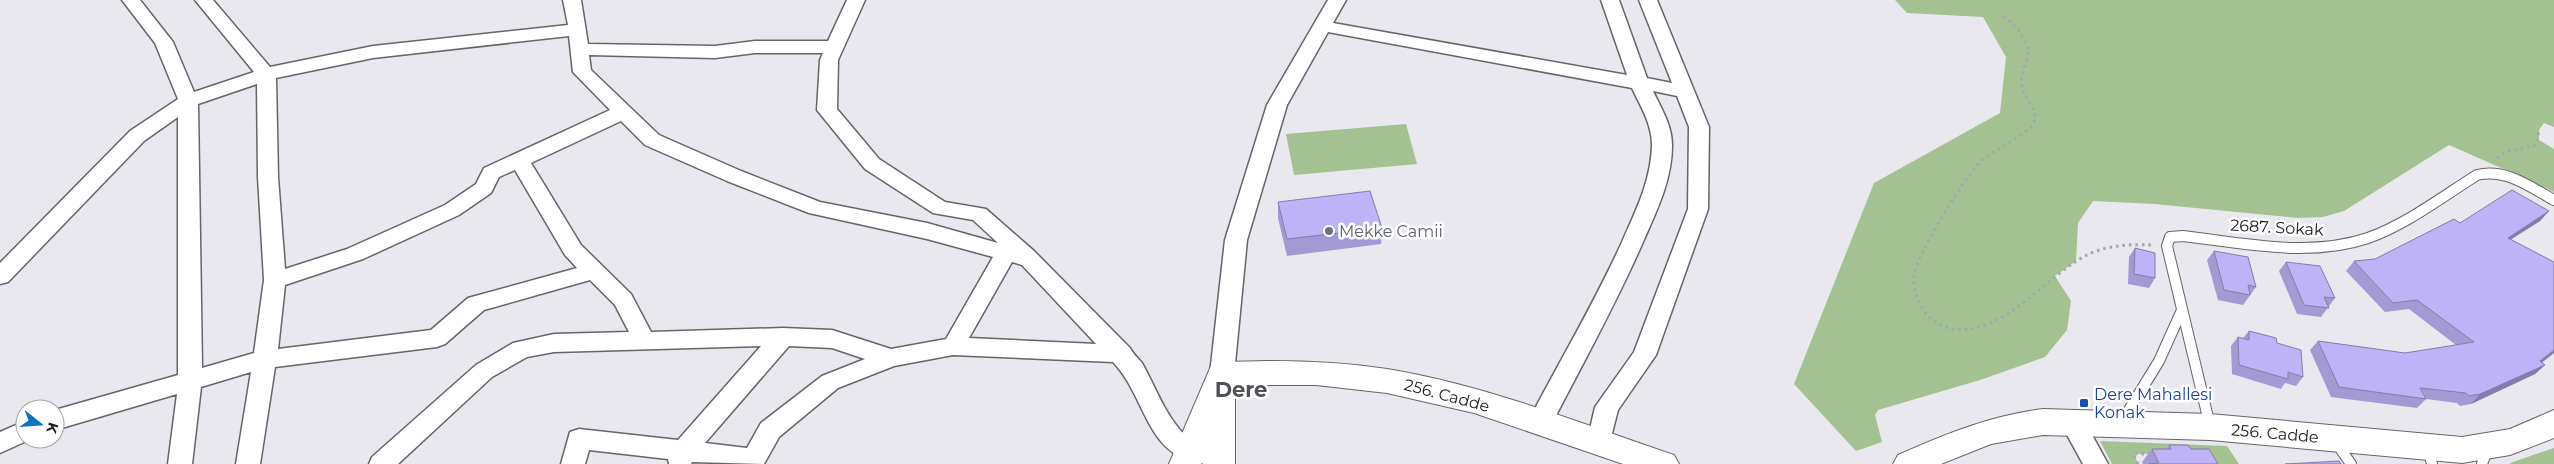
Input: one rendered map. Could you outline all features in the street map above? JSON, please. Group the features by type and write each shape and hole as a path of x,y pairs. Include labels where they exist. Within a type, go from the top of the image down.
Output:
{"street":[{"path":"131,0 164,42 188,101 190,381 180,464"},
{"path":"204,0 266,74 268,177 275,280 265,359 248,464 255,464"},
{"path":"572,0 582,72 652,140 816,208 927,231 1029,259"},
{"path":"856,0 829,60 827,110 872,164 940,208 979,214 1029,259 1122,354 1132,368 1160,423 1187,457 1219,462 1222,374 1236,240 1277,105 1338,0"},
{"path":"1540,422 1619,272 1655,191 1661,160 1659,125 1639,83 1610,0"},
{"path":"1599,442 1607,407 1644,354 1698,209 1700,127 1648,0"},
{"path":"1322,26 1684,91"},
{"path":"0,276 137,136 188,101 266,74 373,52 578,40 715,52 755,47 835,48"},
{"path":"275,280 355,254 452,210 484,188 491,174 623,112"},
{"path":"519,160 573,250 623,300 644,340"},
{"path":"953,346 1006,253"},
{"path":"65,417 265,359 437,338 476,304 594,271"},
{"path":"381,464 484,371 521,349 554,343 783,337 832,339 891,358"},
{"path":"681,458 783,337"},
{"path":"573,464 579,439 681,458 754,459 770,430 830,382 891,358 953,346 1031,348 1122,354"},
{"name":"256. Cadde","path":"1222,374 1292,372 1376,378 1442,392 1599,442 1632,459 1663,464"},
{"path":"1187,457 1222,374"},
{"name":"256. Cadde","path":"1909,464 1956,442 2000,428 2043,422 2210,427 2332,438 2430,456 2462,450 2485,456 2554,423"},
{"path":"2072,422 2096,464"},
{"path":"0,443 15,436"}],"lane":[{"name":"2687. Sokak","path":"2167,246 2170,237 2175,236 2308,247 2350,243 2385,230 2477,175 2490,172"},
{"path":"2490,172 2506,176 2554,200"},
{"path":"2167,246 2210,427"},
{"path":"2121,423 2159,361 2182,310"},
{"path":"2332,438 2351,464"}],"path":[{"path":"2004,16 2018,28 2029,50 2021,79 2025,97 2034,115 2034,122 2028,129 1996,147 1985,156 1953,197 1917,262 1914,287 1916,298 1922,310 1930,318 1954,330 1976,330 1998,320 2055,276 2088,254 2119,244 2167,246"},
{"path":"2490,172 2495,160 2505,152 2536,145 2539,130"},
{"path":"2138,464 2133,454 2158,454"}],"green space":[{"path":"1895,0 2554,0 2554,127 2544,123 2539,130 2539,140 2554,149 2554,192 2449,145 2344,211 2323,217 2299,218 2155,204 2093,201 2078,223 2076,261 2055,276 2071,301 2067,330 2045,357 1980,380 1878,410 1875,415 1882,442 1856,451 1794,384 1874,183 2000,113 2006,57 1983,17 1907,13"},
{"path":"1406,124 1417,164 1294,175 1286,134"},
{"path":"2100,441 2227,446 2239,464 2206,464 2199,453 2134,454 2138,464 2112,464"},
{"path":"2554,448 2554,464 2509,464 2513,462"}],"building":[{"path":"2512,190 2549,211 2508,238 2554,262 2554,350 2540,361 2545,365 2480,394 2469,396 2466,393 2420,388 2426,399 2339,387 2318,341 2405,353 2474,342 2417,300 2393,303 2354,261 2375,259 2454,219 2460,223"},
{"path":"1370,191 1382,228 1287,239 1278,202"},
{"path":"2135,248 2155,253 2155,278 2134,274"},
{"path":"2214,251 2248,257 2256,287 2248,285 2250,295 2224,290"},
{"path":"2286,262 2320,266 2335,298 2324,297 2329,308 2304,305"},
{"path":"2249,331 2276,338 2277,343 2301,350 2303,377 2288,372 2288,379 2239,365 2238,337 2249,340"},
{"path":"2169,445 2188,445 2191,449 2209,449 2218,464 2149,464 2159,463 2152,449 2171,449"},
{"path":"2339,461 2341,464 2285,464"}],"place":[{"name":"Mekke Camii","path":"1329,231"},
{"name":"Dere Mahallesi Konak","path":"2084,403"}],"district":[{"name":"Dere","path":"1241,390"}]}
